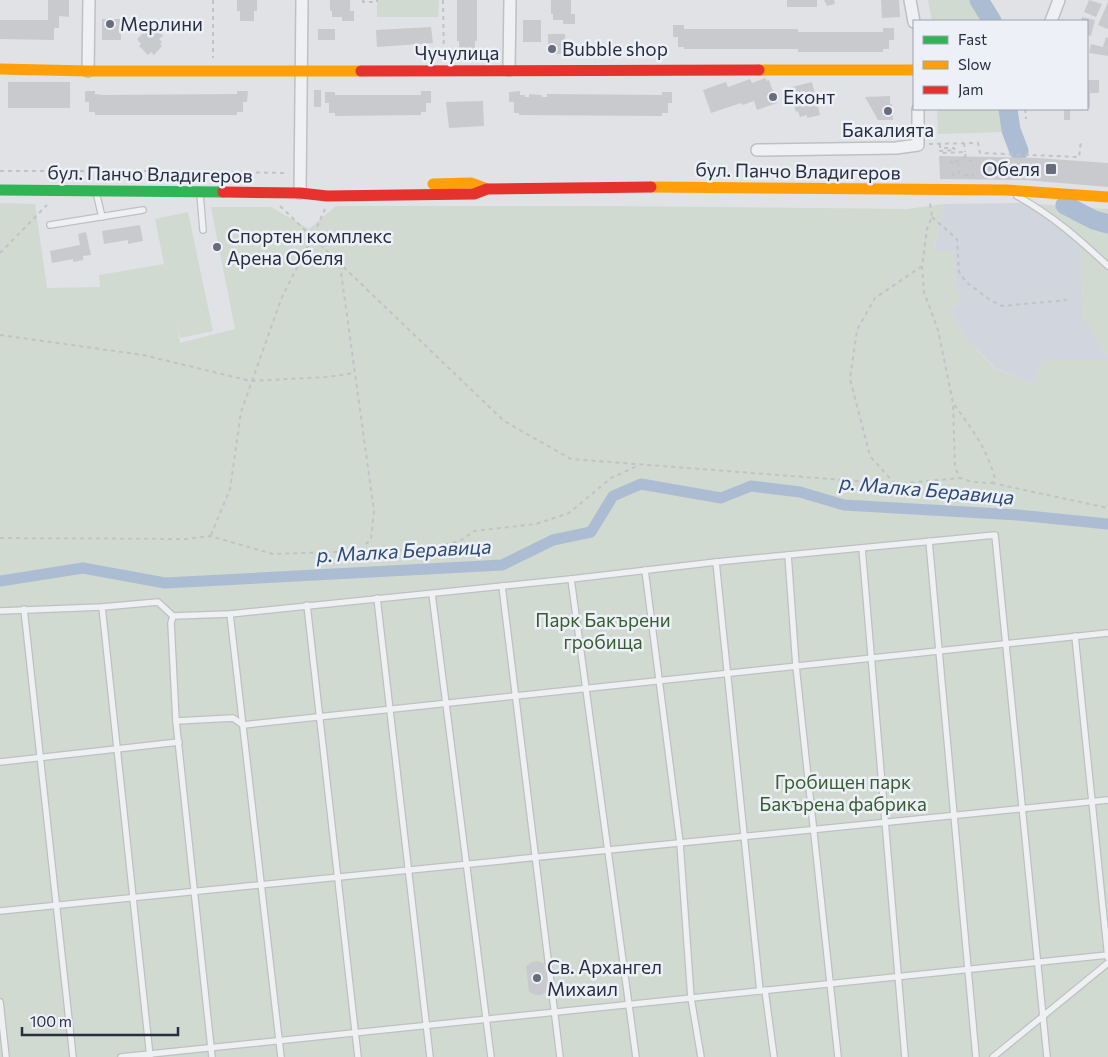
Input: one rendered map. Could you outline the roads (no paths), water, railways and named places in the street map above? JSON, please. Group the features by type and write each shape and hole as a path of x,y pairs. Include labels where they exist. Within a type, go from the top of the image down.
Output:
{"street":[{"path":"88,71 89,0"},
{"path":"300,193 302,0"},
{"path":"509,70 510,0"},
{"path":"910,0 914,20"},
{"path":"1051,20 1058,0"},
{"name":"Чучулица","path":"0,69 88,71 913,70"},
{"path":"757,150 896,148 918,145 918,110"},
{"name":"бул. Панчо Владигеров","path":"0,190 300,193 327,196 474,194 487,190 642,187 1006,190 1106,197"}],"lane":[{"path":"1006,190 1043,210 1074,234 1108,266"},
{"path":"96,191 102,217"},
{"path":"199,192 203,230"},
{"path":"50,225 143,210"},
{"path":"0,611 102,607 158,602 173,616 230,614 432,594 716,562 995,535 1036,962 1047,1057"},
{"path":"929,541 976,1057"},
{"path":"862,548 906,1057"},
{"path":"788,555 796,666 838,1057"},
{"path":"716,562 744,836 763,991 774,1057"},
{"path":"645,570 680,843 691,998 701,1057"},
{"path":"571,579 636,1057"},
{"path":"502,586 560,1057"},
{"path":"432,594 491,1057"},
{"path":"377,598 430,1057"},
{"path":"307,605 358,1057"},
{"path":"102,607 150,1056"},
{"path":"24,609 73,1057"},
{"path":"230,614 281,1057"},
{"path":"173,616 171,623 176,721 212,1057"},
{"path":"176,721 233,718 243,725 1108,633"},
{"path":"120,1057 150,1056 280,1040 1108,956 1075,636"},
{"path":"0,762 179,742"},
{"path":"0,911 1108,800"},
{"path":"993,1057 1108,963"},
{"path":"0,1002 6,1057"}],"waterway":[{"path":"979,0 991,20"},
{"path":"1008,110 1011,130 1019,151"},
{"path":"1065,205 1094,220 1108,224"},
{"name":"р. Малка Беравица","path":"0,581 83,568 165,583 502,565 553,540 591,532 613,496 641,484 721,498 751,486 800,492 844,505 1018,515 1108,524"}],"place":[{"name":"Мерлини","path":"110,24"},
{"name":"Bubble shop","path":"552,49"},
{"name":"Еконт","path":"773,97"},
{"name":"Бакалията","path":"888,111"},
{"name":"Обеля","path":"1051,169"},
{"name":"Спортен комплекс Арена Обеля","path":"217,247"},
{"name":"Св. Архангел Михаил","path":"537,978"}],"park label":[{"name":"Парк Бакърени гробища","path":"603,631"},
{"name":"Гробищен парк Бакърена фабрика","path":"843,793"}]}
